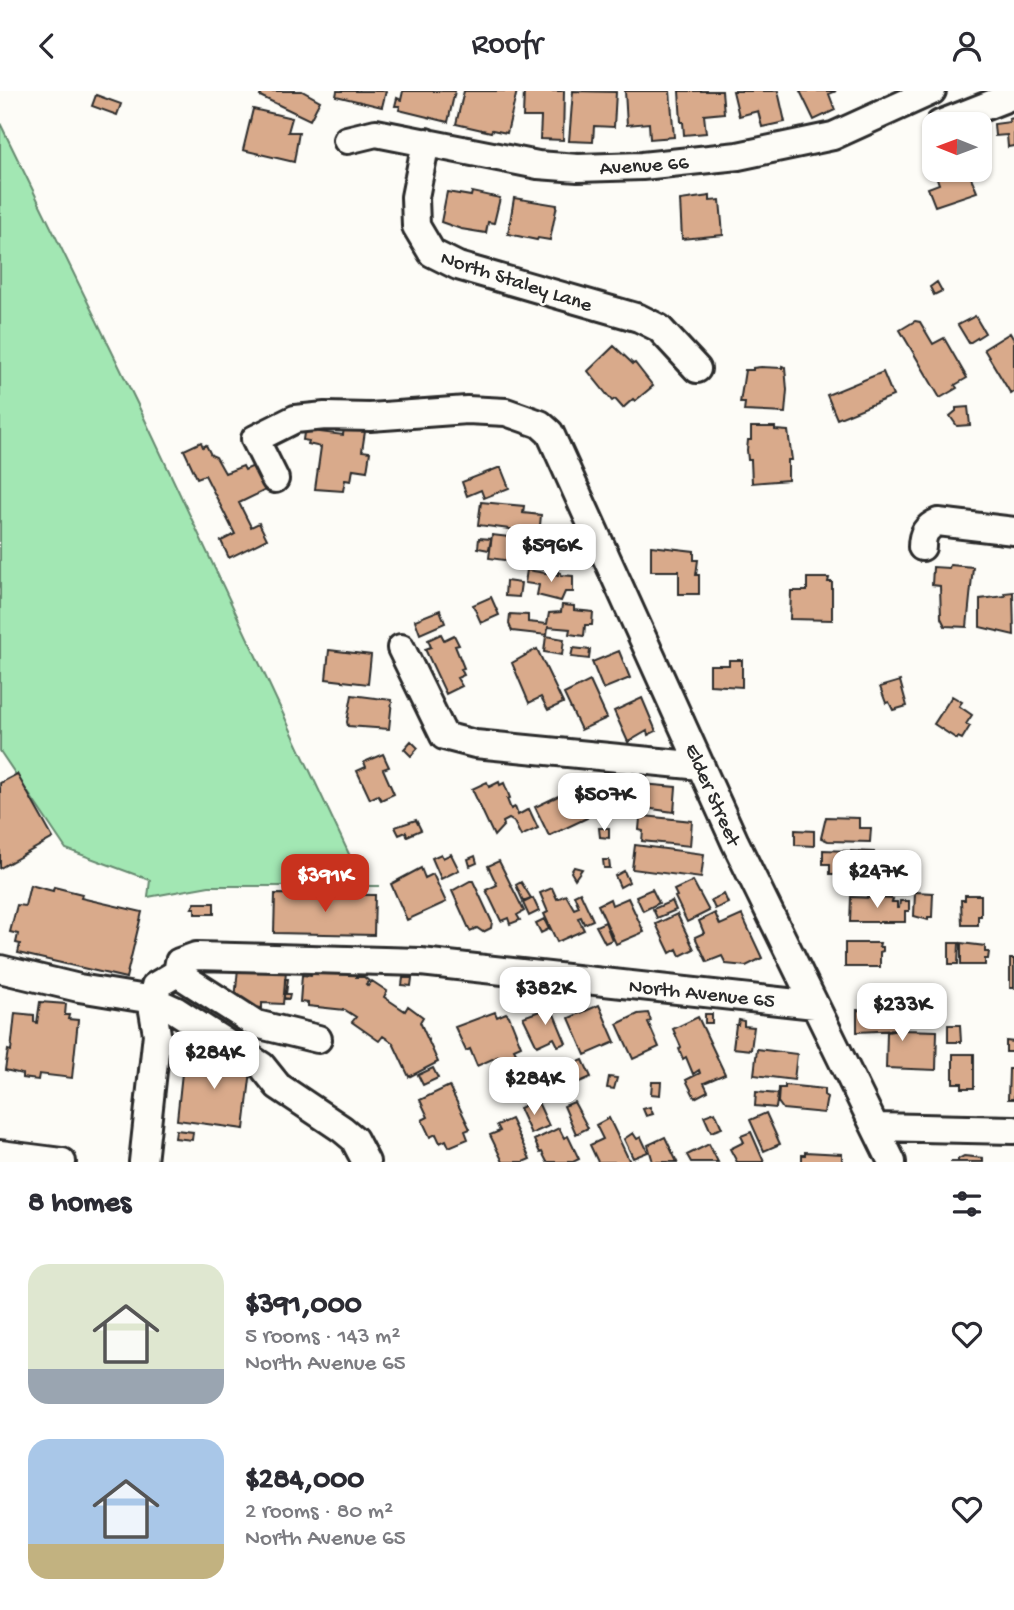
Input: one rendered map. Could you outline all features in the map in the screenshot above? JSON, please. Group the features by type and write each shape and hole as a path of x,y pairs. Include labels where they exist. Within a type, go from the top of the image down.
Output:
{"street":[{"name":"Avenue 66","path":"347,140 376,133 538,165 578,168 642,166 738,156 833,136 932,91"},
{"path":"972,112 1014,95"},
{"name":"North Staley Lane","path":"426,142 415,197 416,226 432,253 458,265 639,318 659,328 697,369"},
{"name":"Elder Street","path":"275,478 255,439 295,419 467,410 506,412 540,424 550,433 735,842 892,1162"},
{"path":"922,547 922,537 928,526 938,522 1014,531"},
{"path":"401,648 444,736 475,744 701,766"},
{"name":"North Avenue 65","path":"177,973 179,963 196,955 422,962 815,1005"},
{"path":"0,969 79,988 153,1000 175,1010 262,1066 278,1086 354,1139 366,1162"},
{"path":"143,1162 157,1034 153,1000 155,986 177,973 257,1024 318,1039"},
{"path":"875,1127 1014,1130"},
{"path":"0,1154 62,1162"}],"green space":[{"path":"0,123 138,405 364,886 209,886 148,897 150,880 66,849 0,751"}],"building":[{"path":"263,91 302,91 320,101 310,120 260,96"},
{"path":"337,91 386,91 382,107 336,96"},
{"path":"403,91 455,91 448,122 399,110 400,106 395,106 397,98 401,100"},
{"path":"464,91 517,91 507,133 456,124"},
{"path":"524,91 564,91 563,140 540,139 541,117 523,117"},
{"path":"573,91 616,92 614,127 594,126 593,142 569,141"},
{"path":"625,91 670,91 674,137 650,139 649,123 627,125"},
{"path":"679,91 722,91 724,113 704,115 706,133 684,135"},
{"path":"733,91 778,91 785,122 762,127 758,111 739,116"},
{"path":"800,91 836,91 829,94 835,110 814,120"},
{"path":"96,95 121,104 117,115 92,106"},
{"path":"253,109 292,118 288,132 299,132 294,162 243,150"},
{"path":"1014,118 1014,146 1008,147 1007,135 995,136 994,124 1010,122 1009,119"},
{"path":"938,182 973,182 977,192 935,206 928,188"},
{"path":"447,192 471,196 472,192 500,198 494,223 488,222 486,233 441,222"},
{"path":"710,196 710,201 720,200 723,235 682,239 680,200"},
{"path":"514,198 557,205 550,240 508,234"},
{"path":"937,282 942,291 934,295 930,287"},
{"path":"975,316 985,333 969,343 958,325"},
{"path":"915,321 920,322 933,344 944,338 967,378 940,398 900,330"},
{"path":"1010,333 1014,340 1014,392 1011,394 984,349"},
{"path":"614,346 635,363 653,386 623,408 615,399 612,401 588,371"},
{"path":"785,367 787,390 785,413 744,411 745,403 740,403 745,370"},
{"path":"883,372 893,396 837,419 827,395"},
{"path":"968,407 970,425 957,426 950,416 956,408"},
{"path":"345,422 366,425 362,451 370,452 367,471 353,469 351,481 345,480 343,491 315,489 321,447 303,440 305,425 320,425 319,432 343,435"},
{"path":"751,427 775,427 775,430 788,431 792,460 788,460 788,480 752,483 751,460 748,460 747,450 748,440 751,440"},
{"path":"201,442 203,447 206,445 211,455 216,457 225,473 243,466 245,470 258,464 270,488 239,503 251,527 259,523 267,539 229,558 221,541 235,534 205,475 197,478 184,450"},
{"path":"501,468 509,488 484,498 481,490 467,496 462,482"},
{"path":"481,502 524,506 523,513 541,515 539,536 478,525"},
{"path":"492,535 535,540 534,547 552,549 549,569 489,558"},
{"path":"479,538 491,539 489,550 478,548"},
{"path":"651,546 694,551 694,560 698,560 696,575 699,575 699,594 679,594 679,571 651,571"},
{"path":"950,565 973,567 967,627 945,626 941,618 940,586 932,585 933,567 949,568"},
{"path":"527,570 573,576 573,592 565,592 561,601 537,595 539,585 525,583"},
{"path":"807,578 829,578 828,582 832,582 832,620 790,619 791,591 807,591"},
{"path":"506,581 521,583 519,597 505,596"},
{"path":"1013,592 1014,635 980,627 980,599 1005,596 1004,593"},
{"path":"491,597 499,615 481,623 473,605"},
{"path":"562,605 574,606 574,610 593,612 592,625 585,625 584,636 569,634 570,629 548,627 547,635 512,631 509,624 510,614 528,615 528,622 547,624 549,613 561,612"},
{"path":"440,610 445,623 420,634 415,620"},
{"path":"441,634 444,640 454,635 459,645 455,646 464,668 461,669 464,675 457,678 462,686 446,694 425,649 431,647 428,640"},
{"path":"546,636 564,639 562,655 544,652"},
{"path":"573,648 590,650 589,659 571,657"},
{"path":"537,649 563,703 548,710 541,697 529,703 512,663"},
{"path":"329,650 371,655 368,684 326,679"},
{"path":"619,651 630,678 603,689 592,662"},
{"path":"729,660 742,660 742,687 710,685 710,665 729,665"},
{"path":"590,681 607,718 581,730 564,694"},
{"path":"900,681 907,706 893,710 889,702 886,703 880,687"},
{"path":"352,695 392,700 389,729 348,726"},
{"path":"952,696 962,702 959,706 972,715 966,724 970,726 962,739 957,739 934,724"},
{"path":"642,698 656,731 648,735 647,731 628,742 614,711"},
{"path":"411,741 418,748 411,756 404,749"},
{"path":"383,754 389,767 383,769 394,794 381,800 378,795 370,799 357,771 366,767 364,762"},
{"path":"17,774 53,838 0,868 0,783"},
{"path":"581,775 602,778 600,791 580,789"},
{"path":"487,782 489,787 499,782 500,785 504,783 511,809 515,807 518,815 529,809 538,828 521,836 514,822 509,819 503,822 504,825 494,836 472,789"},
{"path":"630,783 676,787 674,812 630,806"},
{"path":"573,789 587,818 549,836 535,807"},
{"path":"644,816 692,821 690,846 642,841 643,831 639,830 640,818"},
{"path":"826,817 859,818 859,828 871,828 870,842 828,841 821,838"},
{"path":"416,820 421,830 407,836 406,832 399,835 395,827"},
{"path":"599,828 609,828 609,838 600,837"},
{"path":"795,830 814,831 814,846 795,845"},
{"path":"635,845 704,854 701,878 632,869"},
{"path":"823,850 874,852 874,863 865,863 865,879 836,878 836,874 830,874 830,864 823,864"},
{"path":"441,854 443,858 451,854 459,870 441,879 432,858"},
{"path":"475,856 477,863 470,866 468,859"},
{"path":"603,860 609,860 610,868 604,868"},
{"path":"499,861 524,911 517,915 520,920 510,924 508,918 501,921 486,890 497,885 488,866"},
{"path":"574,867 582,869 575,879 571,872"},
{"path":"421,868 425,878 433,874 446,902 407,920 391,884"},
{"path":"624,871 629,882 620,887 615,876"},
{"path":"473,881 492,922 491,928 483,932 477,928 470,931 452,891"},
{"path":"693,881 709,911 687,922 674,890"},
{"path":"521,882 531,898 523,901 516,885"},
{"path":"30,885 53,891 54,887 82,894 81,898 142,912 126,978 18,953 18,934 10,932 17,905 25,906"},
{"path":"552,888 557,899 566,895 574,909 579,907 574,895 580,892 593,920 584,924 581,917 578,918 584,930 557,942 544,914 548,912 540,893"},
{"path":"652,889 659,903 643,911 636,896"},
{"path":"915,892 933,893 932,917 928,917 928,920 914,916"},
{"path":"275,894 375,895 374,935 274,933"},
{"path":"724,894 728,903 715,909 711,900"},
{"path":"965,895 981,895 978,925 962,925 961,900 965,900"},
{"path":"851,897 893,899 892,902 897,902 897,908 900,901 909,901 909,911 905,911 905,922 850,922"},
{"path":"533,898 539,911 529,916 523,903"},
{"path":"628,898 644,932 616,944 598,905 610,899 612,905"},
{"path":"672,901 676,910 657,918 653,909"},
{"path":"195,903 214,903 214,914 195,914 195,908 192,908"},
{"path":"715,913 720,925 742,915 762,958 746,966 726,964 722,956 707,962 695,937 704,933 699,921"},
{"path":"677,914 694,949 680,956 677,949 670,953 656,924"},
{"path":"544,919 549,929 541,933 536,923"},
{"path":"605,922 612,940 605,943 596,926"},
{"path":"845,943 880,943 879,947 883,947 883,951 880,952 880,967 845,967"},
{"path":"949,943 959,943 958,964 949,964"},
{"path":"961,943 985,946 985,952 989,952 985,965 961,965"},
{"path":"1010,959 1014,959 1014,988 1010,988"},
{"path":"238,968 286,972 283,1004 262,1003 262,1008 246,1006 246,1001 235,1000"},
{"path":"313,970 364,977 369,981 366,984 368,986 372,981 387,991 384,997 405,1011 408,1006 423,1017 420,1022 438,1062 409,1077 393,1043 383,1036 379,1041 352,1022 356,1017 345,1010 308,1006 308,1003 300,1002 302,975 311,976"},
{"path":"403,978 412,978 411,986 402,985"},
{"path":"285,979 288,979 286,994 290,994 289,999 284,998"},
{"path":"40,1002 66,1004 65,1015 69,1015 68,1019 78,1020 72,1078 39,1074 38,1080 22,1078 22,1074 5,1070 8,1050 11,1051 15,1013 34,1015 34,1022 37,1023"},
{"path":"599,1005 615,1042 585,1055 569,1018"},
{"path":"551,1007 566,1043 558,1046 554,1038 537,1046 523,1017"},
{"path":"857,1010 880,1011 879,1023 905,1024 904,1030 937,1031 936,1070 886,1068 887,1032 899,1030 857,1032"},
{"path":"495,1012 497,1017 506,1013 509,1016 521,1046 514,1049 520,1060 503,1068 499,1056 477,1066 470,1049 466,1051 455,1027"},
{"path":"648,1013 651,1021 648,1022 659,1047 633,1059 617,1024 638,1014"},
{"path":"705,1014 712,1014 712,1023 705,1023"},
{"path":"698,1017 725,1074 704,1083 708,1091 695,1098 686,1080 700,1073 699,1070 693,1074 686,1057 683,1059 673,1029"},
{"path":"739,1020 744,1021 744,1026 754,1027 751,1050 733,1048"},
{"path":"948,1025 960,1025 961,1042 948,1042"},
{"path":"1006,1041 1014,1042 1014,1052 1006,1052"},
{"path":"757,1049 797,1054 794,1080 754,1075"},
{"path":"184,1054 252,1062 244,1129 177,1120"},
{"path":"953,1054 974,1054 974,1088 962,1088 962,1083 953,1083"},
{"path":"583,1060 591,1077 575,1084 568,1066"},
{"path":"433,1068 438,1078 423,1085 418,1075"},
{"path":"1009,1069 1014,1069 1014,1099 1008,1099"},
{"path":"609,1077 617,1078 614,1089 607,1088"},
{"path":"652,1082 661,1082 660,1095 651,1094"},
{"path":"785,1085 824,1089 824,1095 827,1097 824,1113 783,1109 778,1102 779,1088 785,1088"},
{"path":"449,1086 470,1129 465,1131 468,1139 449,1147 446,1140 440,1143 436,1134 430,1137 422,1120 428,1117 420,1100"},
{"path":"756,1092 778,1094 776,1108 755,1106"},
{"path":"537,1100 549,1126 531,1134 519,1108"},
{"path":"574,1102 588,1128 576,1134 564,1106"},
{"path":"650,1107 653,1114 646,1116 643,1109"},
{"path":"715,1112 722,1128 711,1132 704,1116"},
{"path":"766,1113 780,1144 764,1151 750,1120"},
{"path":"609,1118 630,1162 598,1162 590,1145 603,1139 596,1125"},
{"path":"511,1119 530,1159 523,1162 503,1162 490,1135 500,1131 497,1125"},
{"path":"559,1128 564,1138 568,1136 579,1159 573,1162 547,1162 542,1152 540,1153 534,1140"},
{"path":"176,1130 193,1132 192,1140 175,1138"},
{"path":"751,1132 764,1162 737,1162 730,1149 744,1142 741,1136"},
{"path":"633,1133 637,1139 641,1137 648,1152 633,1158 624,1139"},
{"path":"665,1137 677,1162 653,1162 648,1145"},
{"path":"709,1144 718,1162 691,1162 687,1155"},
{"path":"805,1152 842,1154 842,1162 802,1162"},
{"path":"964,1156 983,1158 983,1162 958,1162 958,1159"}]}
